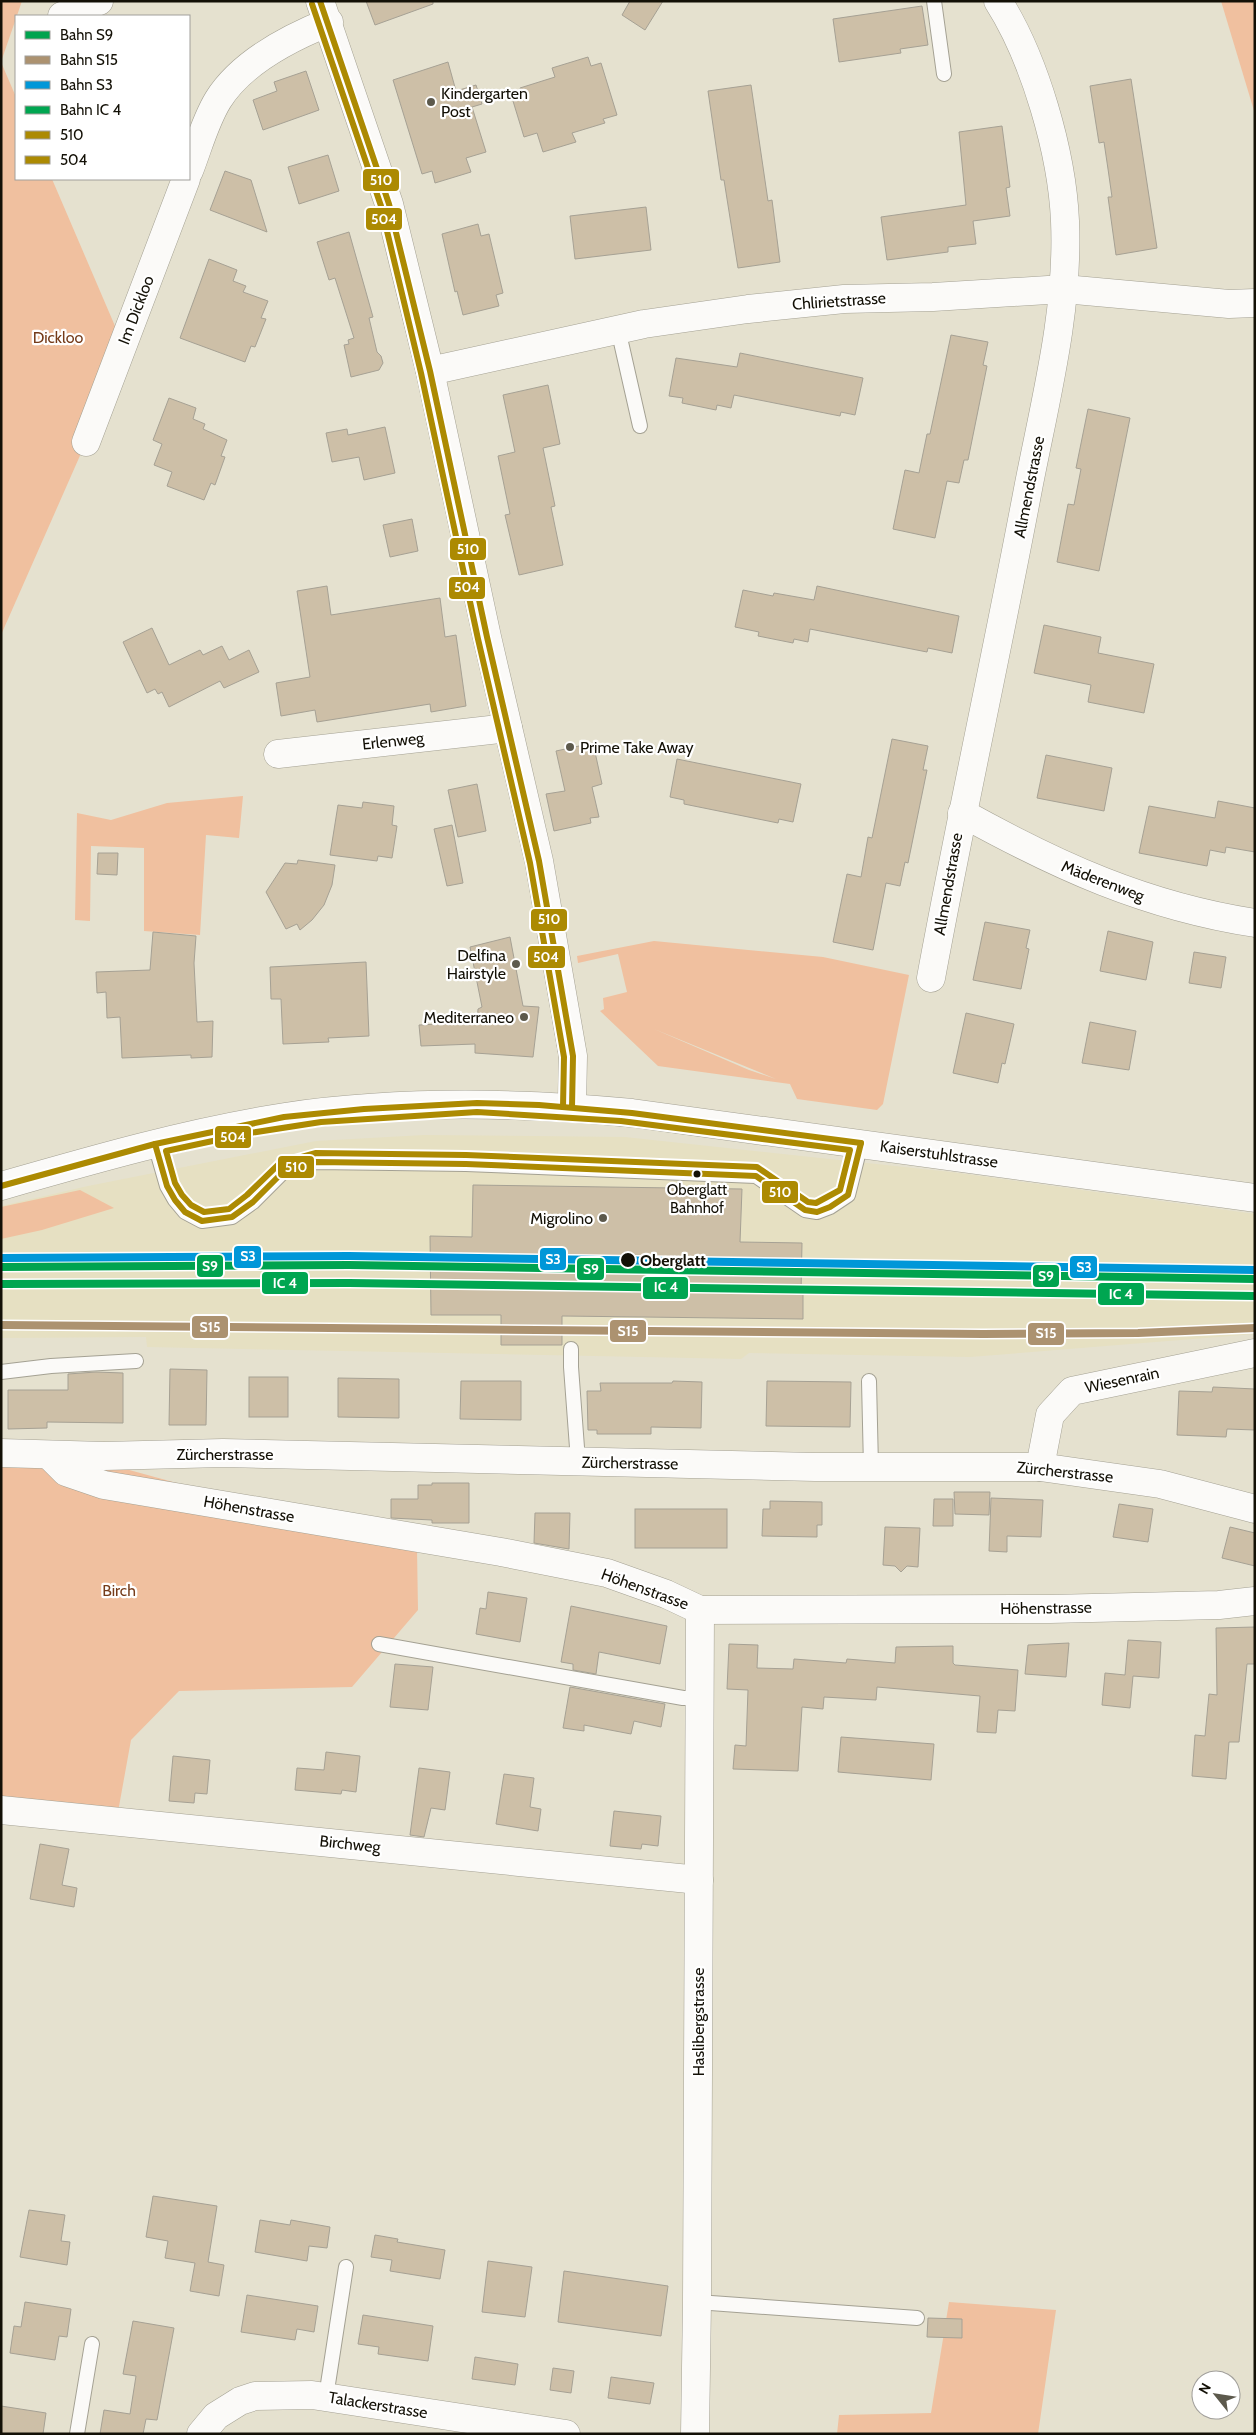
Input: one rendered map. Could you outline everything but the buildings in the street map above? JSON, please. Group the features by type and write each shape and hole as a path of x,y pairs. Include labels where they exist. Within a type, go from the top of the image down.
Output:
{"street":[{"path":"64,15 99,1"},
{"name":"Allmendstrasse","path":"931,978 962,813 1005,614 1064,289 1065,219 1054,140 1029,64 998,1"},
{"path":"190,168 217,101 231,82 258,60 310,29 325,12"},
{"path":"325,12 389,204 430,371 539,861 573,1056 572,1107"},
{"name":"Im Dickloo","path":"86,442 186,180"},
{"name":"Chlirietstrasse","path":"430,371 618,329 748,309 844,299 1064,289 1229,304 1255,303"},
{"name":"Erlenweg","path":"278,754 508,728"},
{"name":"Mäderenweg","path":"962,813 1060,864 1114,887 1161,903 1255,922"},
{"name":"Kaiserstuhlstrasse","path":"1,1186 154,1144 248,1124 320,1113 477,1103 572,1107 861,1143 1255,1198"},
{"name":"Wiesenrain","path":"1040,1467 1050,1415 1072,1391 1255,1353"},
{"name":"Zürcherstrasse","path":"1,1453 50,1456 223,1453 871,1467 1040,1467 1160,1484 1255,1509"},
{"name":"Höhenstrasse","path":"50,1456 66,1472 104,1485 501,1552 607,1573 666,1594 700,1610 1050,1609 1219,1605 1255,1600"},
{"name":"Haslibergstrasse","path":"695,2434 700,1610"},
{"name":"Birchweg","path":"1,1810 699,1880"},
{"name":"Talackerstrasse","path":"201,2434 216,2416 240,2401 255,2396 312,2395 484,2428 566,2434"}],"lane":[{"path":"934,1 944,74"},
{"path":"618,329 640,426"},
{"path":"154,1144 167,1186 175,1200 185,1212 202,1221 232,1218 253,1202 285,1170 316,1162 466,1164 756,1176 806,1210 817,1212 830,1207 848,1195 861,1143"},
{"path":"571,1349 570,1367 578,1461"},
{"path":"1,1372 51,1366 136,1361"},
{"path":"869,1381 871,1467"},
{"path":"379,1644 683,1698 700,1698"},
{"path":"326,2397 346,2267"},
{"path":"697,2302 917,2318"},
{"path":"77,2434 92,2344"}],"shaded area":[{"path":"424,1135 625,1137 951,1172 1255,1214 1255,1334 970,1357 749,1353 741,1359 147,1347 146,1337 1,1338 1,1206 88,1186 316,1141"}],"green space":[{"path":"1,1 22,1 17,15 15,15 15,21 1,62"},
{"path":"1221,1 1255,1 1255,114"},
{"name":"Dickloo","path":"1,62 15,95 15,180 52,180 118,333 86,442 1,635"},
{"path":"243,796 239,838 206,835 200,935 144,931 144,848 91,846 90,921 75,920 77,813 111,820 167,803"},
{"path":"654,941 823,957 909,975 883,1104 877,1110 797,1099 790,1084 658,1066 600,1011 604,1009 603,998 627,992 618,954 578,963 577,956","holes":["654,1029 776,1079 749,1070"]},
{"path":"80,1190 114,1208 42,1230 1,1239 1,1207"},
{"name":"Birch","path":"1,1449 60,1451 417,1549 418,1610 352,1687 179,1691 131,1740 118,1812 1,1810"},
{"path":"949,2302 1056,2310 1038,2434 837,2434 839,2415 931,2413"}],"rail line":[{"name":"S3","path":"1,1258 349,1256 1255,1270"},
{"name":"S9","path":"1,1267 349,1265 1255,1279"},
{"name":"S15","path":"1,1325 983,1334 1138,1333 1255,1328"}],"transit line":[{"name":"510","path":"320,1 389,204 430,371 487,637 539,861 573,1056 572,1107"},
{"name":"504","path":"312,4 381,206 421,373 478,639 530,863 564,1057 563,1107"},
{"name":"510","path":"1,1186 155,1144 284,1117 364,1109 477,1103 539,1105 632,1113 861,1143"},
{"name":"504","path":"477,1112 621,1121 850,1150 840,1190 816,1203 808,1202 757,1167 466,1155 316,1153 280,1163 247,1195 229,1209 204,1212 191,1205 182,1195 175,1183 166,1151 250,1133 321,1122 477,1112"},
{"name":"510","path":"155,1144 167,1186 175,1200 185,1212 202,1221 232,1217 253,1202 285,1170 316,1162 466,1164 756,1176 805,1210 817,1212 830,1207 848,1195 861,1143"},
{"path":"1,1284 349,1283 1255,1296"}],"place":[{"name":"Kindergarten Post","path":"431,102"},
{"name":"Prime Take Away","path":"570,747"},
{"name":"Delfina Hairstyle","path":"516,964"},
{"name":"Mediterraneo","path":"524,1017"},
{"name":"Oberglatt Bahnhof","path":"697,1174"},
{"name":"Migrolino","path":"603,1218"},
{"name":"Oberglatt","path":"628,1260"}]}
